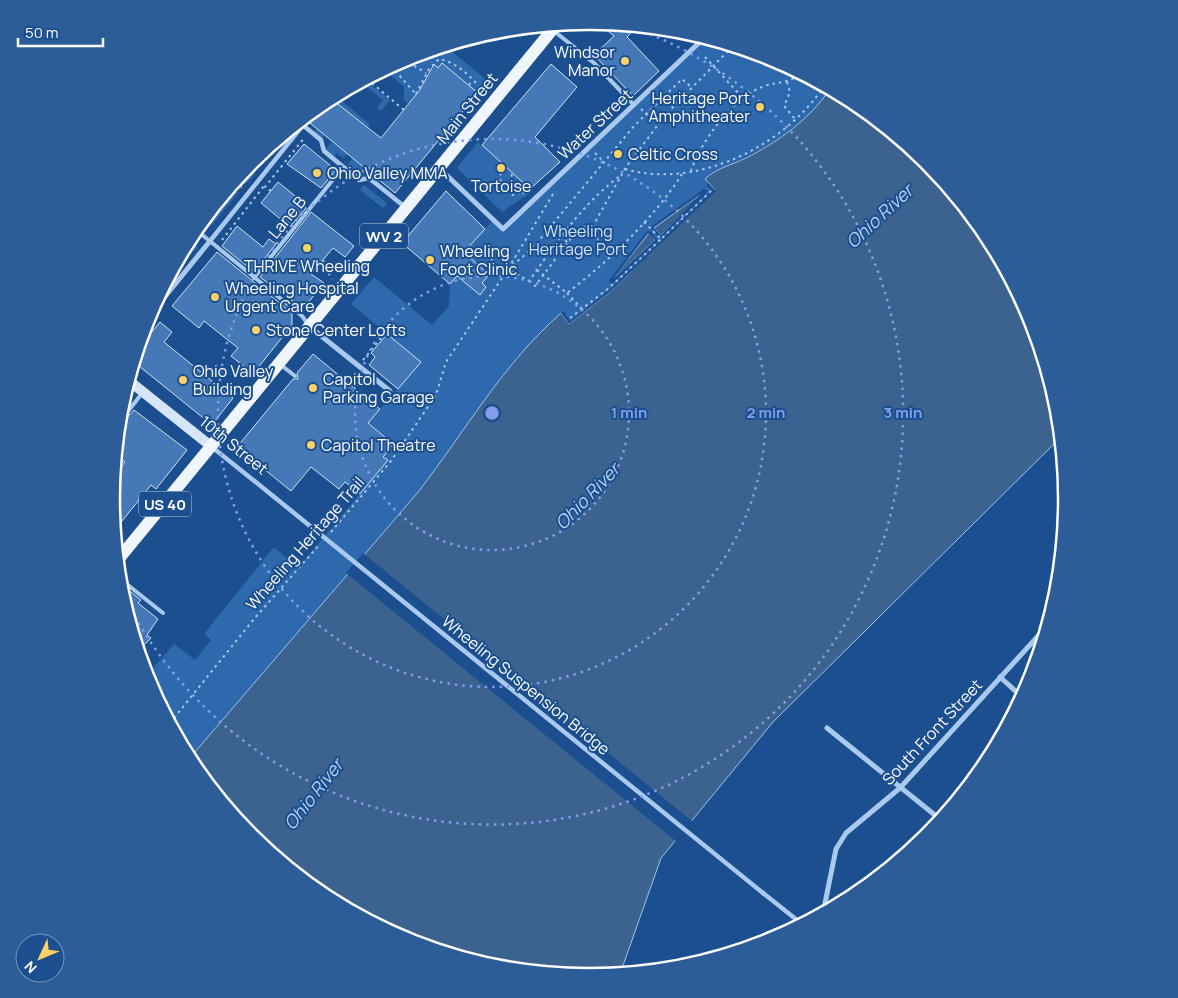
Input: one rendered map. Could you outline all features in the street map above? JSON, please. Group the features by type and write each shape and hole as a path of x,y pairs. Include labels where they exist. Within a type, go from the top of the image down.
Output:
{"main road":[{"name":"Main Street","path":"123,553 551,32"},
{"name":"10th Street","path":"134,385 212,447"}],"street":[{"name":"Water Street","path":"440,168 503,229 699,43"},
{"path":"304,126 321,140 324,151 359,180 369,178 406,208"},
{"path":"167,294 291,137"},
{"path":"310,327 390,392"},
{"name":"10th Street","path":"212,447 273,496"},
{"name":"Wheeling Suspension Bridge","path":"273,496 797,920"},
{"name":"South Front Street","path":"825,904 836,849 846,833 900,788 1037,637"},
{"path":"1000,677 1016,692"},
{"path":"827,728 935,815"}],"lane":[{"path":"559,31 635,104"},
{"name":"Lane B","path":"254,278 339,172"},
{"path":"202,234 302,316 310,327"},
{"path":"280,364 295,376"},
{"path":"129,411 143,392"},
{"path":"128,585 163,613"}],"path":[{"path":"611,254 597,238 594,224 620,176 667,113 728,51"},
{"path":"705,57 741,96"},
{"path":"396,72 416,94 426,72 439,59 453,64 473,80 484,93"},
{"path":"413,65 426,72"},
{"path":"691,172 700,148 709,135 743,99 766,85 787,82 794,77"},
{"name":"Wheeling Heritage Trail","path":"508,269 532,249 646,114 682,79 691,87"},
{"path":"469,85 473,80"},
{"path":"787,82 790,92 784,106 795,119"},
{"path":"372,83 404,110"},
{"path":"625,169 656,175 682,174 737,158 770,139 795,119 820,91"},
{"path":"635,104 652,120"},
{"path":"216,246 310,131"},
{"path":"594,152 604,162"},
{"path":"501,173 501,182 506,191 513,195 530,193"},
{"path":"512,174 511,186 520,193"},
{"path":"567,293 588,277 644,222 668,196 682,174"},
{"path":"529,281 563,234 602,191 620,176"},
{"path":"266,187 271,191"},
{"path":"570,318 609,288 712,190"},
{"name":"Wheeling Heritage Trail","path":"328,536 362,497 436,395 446,362 506,273 554,192"},
{"path":"644,222 660,239"},
{"path":"508,269 535,286 582,226 594,224"},
{"path":"563,234 567,243"},
{"path":"488,252 495,264 506,273"},
{"path":"332,279 322,261 343,265"},
{"path":"537,270 567,293 582,309"},
{"path":"362,362 386,333"},
{"name":"Wheeling Heritage Trail","path":"174,718 254,619 322,541"}],"green space":[{"name":"Wheeling Heritage Port","path":"698,43 740,55 768,66 826,94 819,104 792,129 745,158 711,173 716,191 610,292 569,324 560,313 419,491 195,753 168,706 152,669 174,644 195,660 211,640 204,634 274,547 298,568 388,460 383,457 393,444 368,423 421,362 351,304 374,277 432,325 449,306 450,284 457,276 480,294 486,287 482,283 489,275 464,252 493,220 502,229"},
{"path":"451,51 488,81 478,93 442,63 438,68 433,63 416,94 408,104 404,100 404,87 390,75"},
{"path":"370,84 390,100 381,111 377,107 383,100 367,87"},
{"path":"341,101 370,124 366,128 338,105 318,130 324,135 322,139 313,132 316,129 309,123"},
{"path":"332,142 347,154 343,158 337,153 334,157 325,150"},
{"path":"478,142 533,191 502,212 457,168"},
{"path":"353,158 367,170 362,177 346,166"},
{"path":"257,167 252,178 240,185"},
{"path":"364,185 387,203 383,208 360,190"},
{"path":"234,192 239,192 212,225 210,223 217,213"},
{"path":"195,244 198,247 195,251 193,249"}],"water":[{"name":"Ohio River","path":"826,94 850,109 898,146 942,190 979,238 1010,292 1033,348 1049,408 1055,443 773,722 661,858 623,967 558,967 498,959 438,943 382,920 354,905 303,871 257,831 217,785 195,753 419,491 486,398 540,333 561,313 569,324 610,292 715,190 705,179 714,172 770,145 803,120"},
{"path":"705,191 661,235 654,228"},
{"path":"649,233 655,240 611,281"}],"pier":[{"path":"708,183 716,191 610,292 569,324 561,313 563,311 570,321 608,291 712,191 706,185"},
{"path":"704,189 707,190 707,193 662,237 659,237 652,229 652,226","holes":["701,194 661,235 654,227"]},
{"path":"647,231 650,231 658,241 613,283 610,283 609,280","holes":["648,233 655,240 614,278"]},
{"path":"363,553 693,822 677,842 346,573"}],"building":[{"name":"Windsor Manor","path":"607,31 631,32 627,37 659,71 633,96 594,55 614,36"},
{"path":"442,63 478,93 395,193 309,122 337,104 381,138 419,91 434,64 438,68"},
{"path":"551,64 577,87 535,137 560,162 530,189 482,145"},
{"path":"304,144 336,170 321,188 287,164"},
{"path":"278,182 305,204 306,208 290,227 261,203"},
{"path":"446,191 485,229 464,252 489,275 482,283 486,287 480,295 457,276 450,284 402,243"},
{"path":"311,212 354,246 345,257 333,248 311,274 324,283 303,309 260,277"},
{"path":"237,226 263,247 269,239 276,244 254,272 222,246"},
{"path":"217,252 292,313 292,325 253,374 231,356 238,348 204,321 199,328 172,306"},
{"name":"Ohio Valley Building","path":"160,322 172,332 164,342 233,398 212,425 139,366 151,333"},
{"path":"387,334 421,362 398,389 369,365 375,357 371,353"},
{"path":"313,354 380,409 368,423 393,444 383,457 388,460 360,494 345,482 339,489 311,467 291,491 237,447 293,379 298,379 297,373"},
{"path":"134,410 187,450 156,489 151,485 121,523 121,468 125,462 122,459 128,417"},
{"path":"129,590 141,600 138,603 158,619 147,635 151,638 144,645"}],"place":[{"name":"Windsor Manor","path":"625,61"},
{"name":"Heritage Port Amphitheater","path":"760,107"},
{"name":"Celtic Cross","path":"618,154"},
{"name":"Tortoise","path":"501,168"},
{"name":"Ohio Valley MMA","path":"317,173"},
{"name":"THRIVE Wheeling","path":"307,248"},
{"name":"Wheeling Foot Clinic","path":"430,260"},
{"name":"Wheeling Hospital Urgent Care","path":"215,297"},
{"name":"Stone Center Lofts","path":"256,330"},
{"name":"Ohio Valley Building","path":"183,380"},
{"name":"Capitol Parking Garage","path":"313,388"},
{"name":"Capitol Theatre","path":"311,445"}]}
